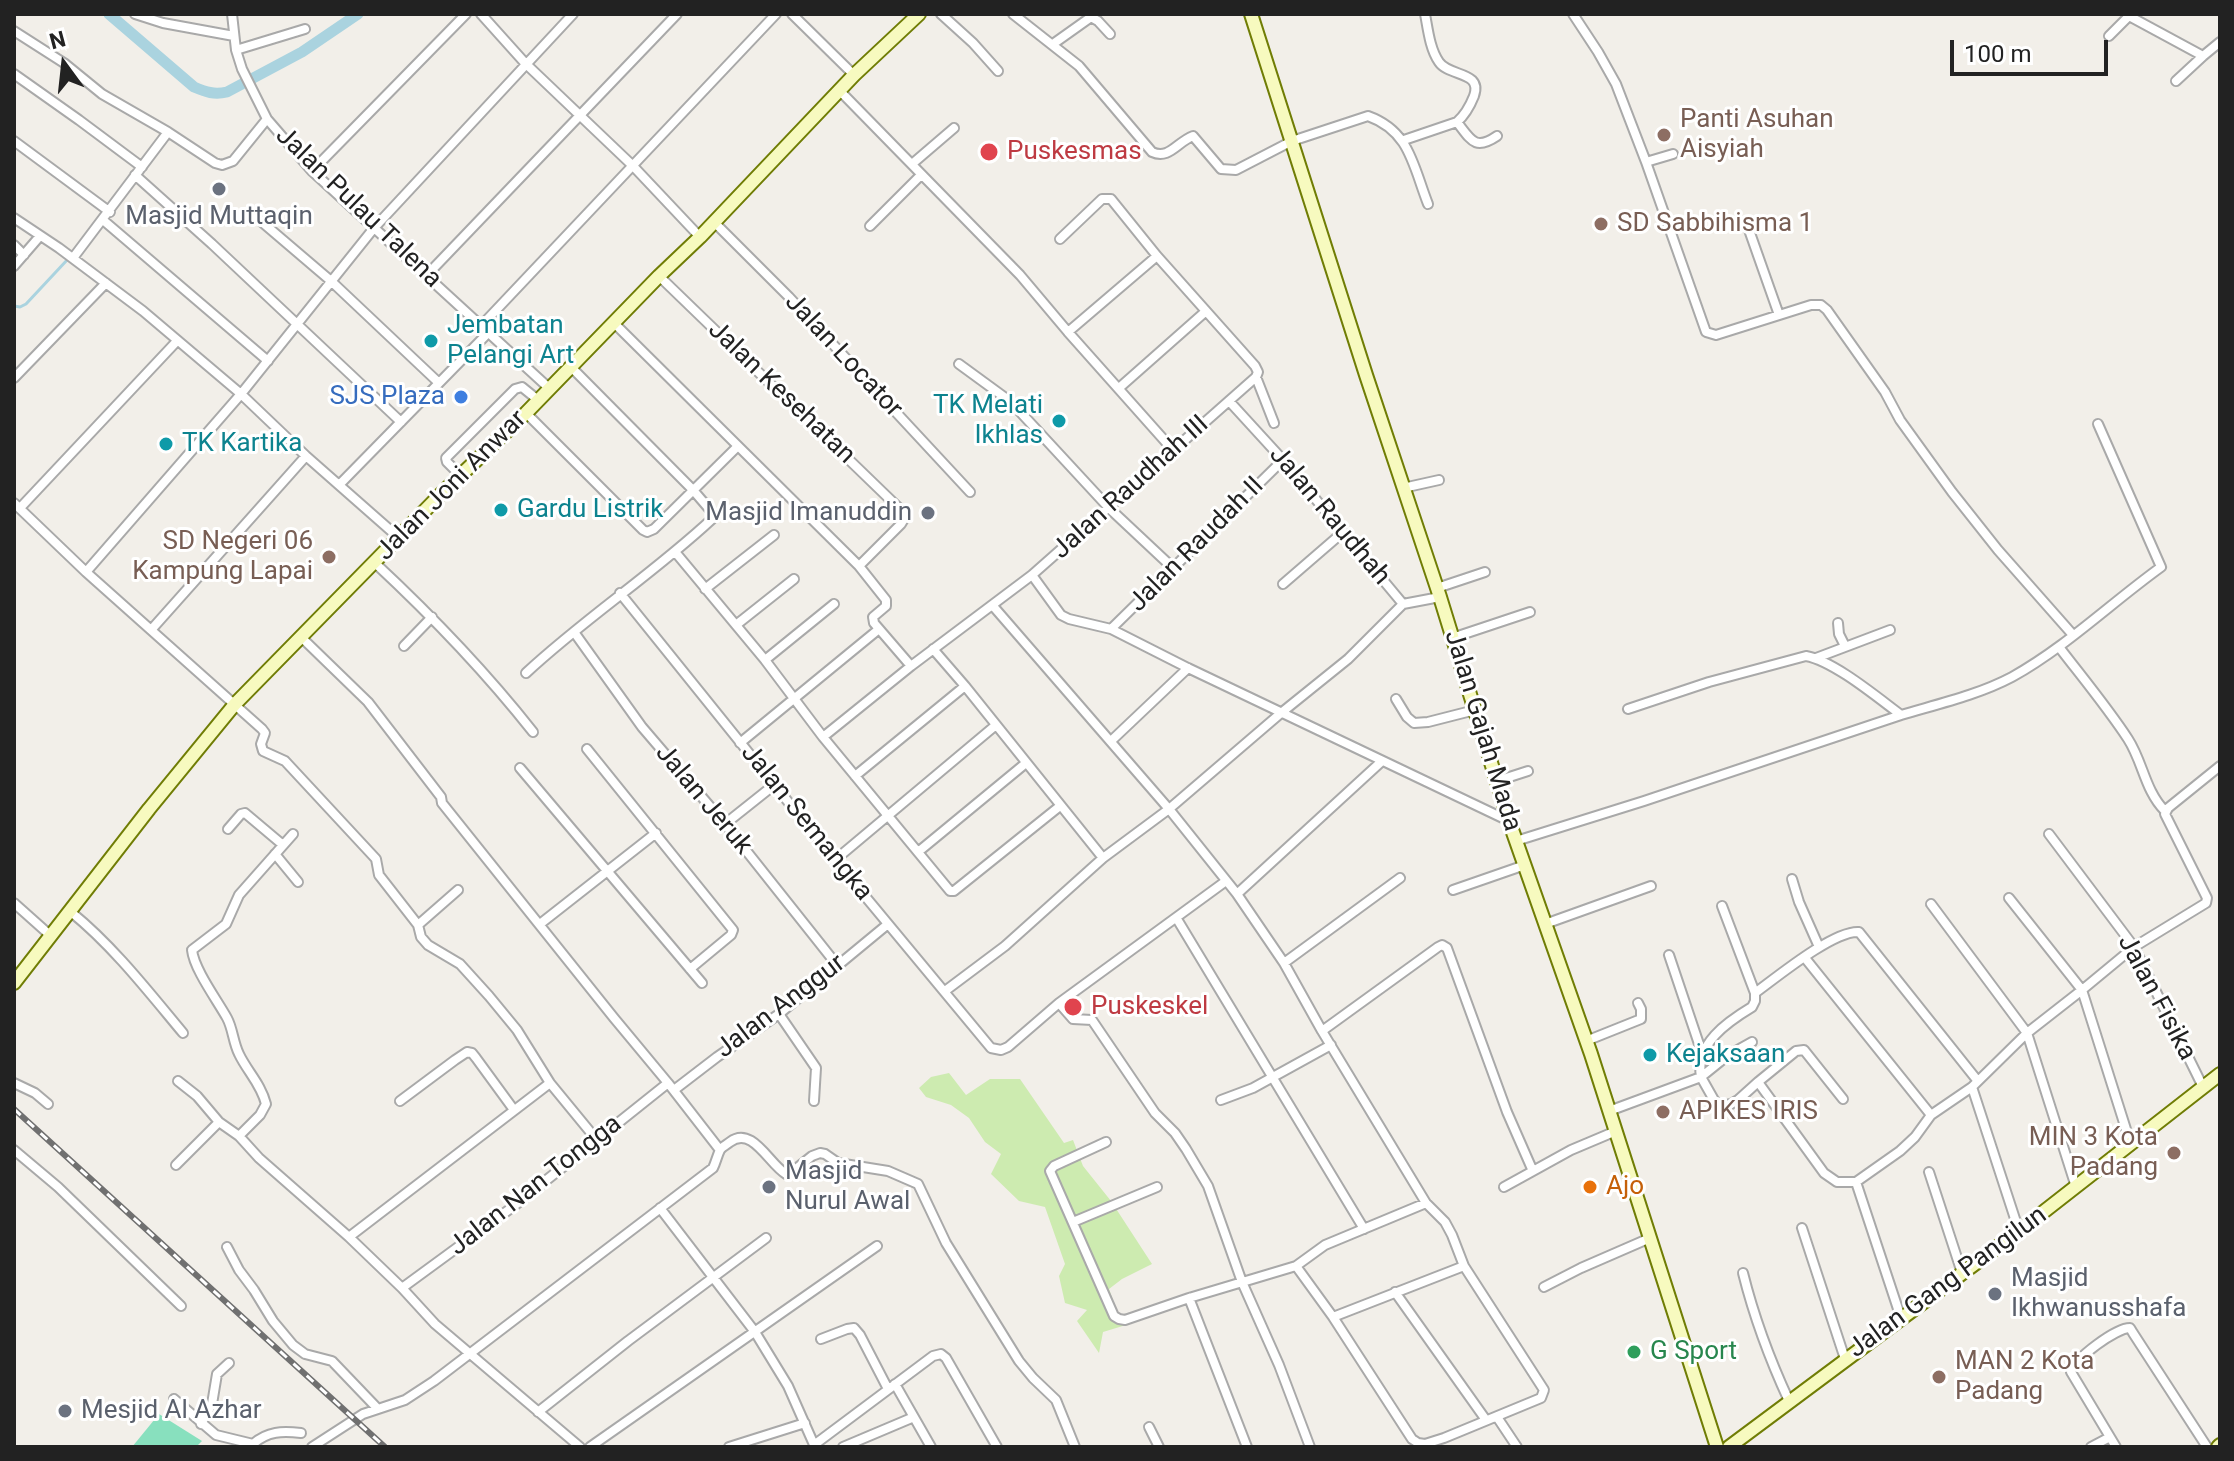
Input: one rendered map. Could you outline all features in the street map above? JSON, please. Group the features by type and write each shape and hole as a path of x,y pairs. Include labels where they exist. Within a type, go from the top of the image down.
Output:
{"main road":[{"name":"Jalan Joni Anwar","path":"14,983 235,704 700,237 839,90 919,14"},
{"name":"Jalan Gajah Mada","path":"1251,14 1509,821 1616,1131 1717,1447"},
{"name":"Jalan Gang Pangilun","path":"1729,1447 2019,1231 2220,1074"}],"street":[{"path":"135,14 163,23 234,36"},
{"path":"312,171 466,14"},
{"path":"481,14 525,63 633,166 700,237"},
{"path":"86,572 241,394 374,228 573,14"},
{"path":"426,276 677,14"},
{"path":"340,484 439,383 633,166 776,14"},
{"path":"792,14 854,75"},
{"path":"941,14 998,71"},
{"path":"1013,14 1079,66 1152,152 1159,156 1193,136 1221,169 1231,171 1292,141 1368,116 1389,127 1404,140 1428,204"},
{"path":"1404,140 1457,122 1475,91 1475,84 1468,76 1447,70 1439,63 1433,51 1425,14"},
{"path":"1573,14 1616,84 1706,332 1716,335 1811,305 1821,305 1885,392 1900,420 1952,492 2073,635"},
{"path":"235,15 236,50 305,29"},
{"path":"2109,36 2130,15 2203,56"},
{"path":"1053,44 1091,17 1110,34"},
{"path":"14,31 64,63 102,94 215,163 227,164 237,156 267,119"},
{"path":"2176,81 2220,42"},
{"name":"Jalan Pulau Talena","path":"236,50 248,84 267,119 312,171 550,389"},
{"path":"14,74 79,120 138,171 401,422"},
{"path":"839,90 1020,275 1173,450"},
{"path":"1457,122 1478,144 1487,143 1497,136"},
{"path":"912,164 954,128"},
{"path":"73,258 168,132"},
{"path":"14,141 106,216 268,361"},
{"path":"1646,162 1673,154"},
{"path":"870,226 921,175"},
{"path":"1060,239 1102,199 1111,199 1205,312 1255,366 1258,372 1256,377 1274,423"},
{"path":"256,217 331,281 439,383"},
{"path":"14,218 143,311 241,394 398,537"},
{"name":"Jalan Locator","path":"714,222 789,297 970,492"},
{"path":"1749,230 1779,315"},
{"path":"14,266 40,236"},
{"path":"14,245 24,255"},
{"path":"1068,332 1157,256"},
{"name":"Jalan Kesehatan","path":"659,276 902,511 904,519 901,524 859,566"},
{"path":"14,378 106,283"},
{"path":"1119,388 1205,312"},
{"path":"614,323 859,566 886,600 886,606 873,620 911,666"},
{"path":"177,341 17,506 265,732 261,744 263,751 285,761 376,859 379,875 418,925 421,937 428,945 460,964 511,1021 550,1083 596,1139"},
{"path":"959,364 1011,402 1109,508 1173,568"},
{"path":"526,673 620,593 676,553 712,519 711,511 693,490 571,367"},
{"name":"Jalan Raudhah III","path":"823,737 1032,575 1256,377"},
{"path":"460,475 446,458 515,389 522,387 538,400"},
{"name":"Jalan Raudhah","path":"1229,401 1283,460 1403,604 1485,572"},
{"path":"526,413 647,532 654,529 738,446"},
{"path":"1516,841 1995,685 2059,647 2161,567 2098,424"},
{"path":"151,630 306,456"},
{"name":"Jalan Raudah II","path":"1111,629 1283,460"},
{"path":"1403,488 1439,480"},
{"path":"1283,584 1342,533"},
{"path":"705,589 774,535"},
{"path":"676,553 950,891 954,891 1060,806"},
{"path":"375,563 432,617 492,681 533,732"},
{"path":"1032,575 1061,615 1111,629 1509,821"},
{"path":"736,625 794,579"},
{"name":"Jalan Semangka","path":"620,593 991,1048 1008,1047 1059,1003"},
{"path":"765,660 834,604"},
{"path":"945,991 1005,946 1103,858 1169,809 1348,659 1403,604"},
{"path":"993,606 1169,809 1237,894 1284,963 1426,1203 1445,1222 1464,1266 1544,1390 1541,1398 1444,1438 1418,1443 1412,1439 1296,1266"},
{"path":"1452,638 1530,612"},
{"path":"404,646 432,617"},
{"path":"1838,623 1845,646"},
{"path":"740,743 879,629"},
{"path":"1628,709 1799,657 1816,658 1890,630"},
{"name":"Jalan Jeruk","path":"574,632 642,727 725,824 837,965"},
{"path":"301,637 368,702 441,797 442,803 720,1150"},
{"path":"1758,1082 1824,1173 1837,1182 1856,1182 1907,1144 1931,1115 1975,1084 2027,1033 2134,947 2207,901 2165,811 2151,793 2128,740 2059,647"},
{"path":"933,649 1103,858"},
{"path":"1816,658 1901,715"},
{"path":"1111,741 1188,668"},
{"path":"855,776 965,686"},
{"path":"1396,699 1414,723 1475,710"},
{"path":"835,860 996,725"},
{"path":"587,749 733,930 690,969"},
{"path":"1237,894 1382,761"},
{"path":"918,852 1026,763"},
{"path":"2165,811 2220,766"},
{"path":"520,768 702,983"},
{"path":"1497,781 1528,771"},
{"path":"725,824 774,785"},
{"path":"228,829 245,813 283,845"},
{"path":"540,924 656,833"},
{"path":"239,1136 260,1115 266,1104 255,1078 238,1051 227,1019 195,962 192,950 226,924 239,895 293,834"},
{"name":"Jalan Fisika","path":"2049,834 2134,947 2203,1087"},
{"path":"275,854 298,882"},
{"path":"1453,890 1525,865"},
{"path":"1284,963 1400,878"},
{"path":"1792,879 1819,947"},
{"path":"1226,881 1059,1003 1073,1019 1092,1020 1155,1113 1175,1133 1208,1186 1242,1282 1279,1365 1310,1447"},
{"path":"1545,924 1651,886"},
{"path":"418,925 458,890"},
{"path":"2009,898 2082,990 2131,1145"},
{"path":"14,903 51,936"},
{"path":"1931,904 2027,1033 2076,1187"},
{"path":"1722,906 1755,993 1755,1001 1752,1007 1717,1032 1702,1053 1701,1077 1714,1100 1721,1106 1731,1104 1796,1051 1804,1050 1843,1099"},
{"path":"71,912 123,963 183,1033"},
{"path":"1177,919 1364,1229"},
{"name":"Jalan Anggur","path":"671,1086 779,1014 888,924"},
{"path":"1755,993 1819,947 1851,931 1859,932 1975,1084 2019,1231"},
{"path":"1322,1031 1438,947 1442,945 1447,948 1507,1112 1532,1169"},
{"path":"1669,955 1702,1053"},
{"path":"1805,958 1931,1115"},
{"path":"1586,1041 1641,1019 1638,1003"},
{"path":"779,1014 816,1068 814,1101"},
{"path":"1609,1111 1701,1077 1727,1056 1752,1042"},
{"path":"1221,1100 1253,1088 1331,1045"},
{"path":"400,1101 467,1052 472,1053 514,1110"},
{"path":"178,1081 197,1096 219,1122 239,1136 259,1158 349,1237 435,1324 580,1447"},
{"path":"14,1083 35,1093 48,1104"},
{"path":"349,1237 550,1083"},
{"name":"Jalan Nan Tongga","path":"402,1288 514,1206 596,1139 671,1086"},
{"path":"176,1165 219,1122"},
{"path":"1504,1187 1532,1169 1616,1131"},
{"path":"312,1447 354,1419 405,1400 472,1353 713,1168 720,1150 736,1137 742,1137 750,1140 786,1174 820,1153 838,1163 888,1171 918,1184 953,1256 1019,1361 1056,1400 1075,1447"},
{"path":"1106,1142 1051,1169 1051,1174 1114,1316 1119,1319 1125,1320 1296,1266 1325,1245 1426,1203"},
{"path":"14,1150 58,1187 181,1306"},
{"path":"1929,1172 1962,1273"},
{"path":"1856,1182 1901,1318"},
{"path":"1073,1222 1157,1187"},
{"path":"660,1208 755,1332 788,1386 815,1446 933,1356 941,1354 997,1447"},
{"path":"1802,1228 1845,1359"},
{"path":"538,1412 766,1238"},
{"path":"1544,1287 1650,1238"},
{"path":"590,1447 877,1246"},
{"path":"227,1247 273,1321 293,1345 305,1354 332,1361 377,1408"},
{"path":"1333,1317 1464,1266"},
{"path":"1743,1273 1774,1368 1789,1401"},
{"path":"1395,1292 1486,1420"},
{"path":"1189,1298 1247,1447"},
{"path":"2116,1447 2071,1372 2072,1366 2080,1359 2126,1327 2130,1328 2207,1447"},
{"path":"821,1339 854,1328 931,1447"},
{"path":"201,1424 212,1404 217,1374 229,1363"},
{"path":"174,1399 201,1424 224,1439 254,1446 272,1432 301,1433"},
{"path":"843,1447 914,1417"},
{"path":"1497,1417 1517,1447"},
{"path":"729,1447 805,1423"},
{"path":"1149,1427 1159,1447"},
{"path":"2091,1447 2110,1437"}],"green space":[{"path":"949,1073 966,1095 990,1079 1020,1079 1064,1143 1073,1140 1083,1166 1111,1201 1152,1264 1109,1289 1126,1325 1103,1332 1099,1353 1077,1321 1087,1310 1065,1303 1059,1276 1065,1264 1045,1207 1019,1201 991,1174 1001,1154 985,1142 969,1118 951,1105 926,1097 919,1088 931,1077"},
{"path":"159,1414 202,1441 196,1447 132,1447"}],"waterway":[{"path":"109,14 194,87 218,93 227,92 302,52 358,14"},
{"path":"14,306 26,304 68,259"}],"railway":[{"path":"14,1109 385,1447"}],"place":[{"name":"Panti Asuhan Aisyiah","path":"1664,135"},
{"name":"Puskesmas","path":"989,152"},
{"name":"Masjid Muttaqin","path":"219,189"},
{"name":"SD Sabbihisma 1","path":"1601,224"},
{"name":"Jembatan Pelangi Art","path":"431,341"},
{"name":"SJS Plaza","path":"461,397"},
{"name":"TK Melati Ikhlas","path":"1059,421"},
{"name":"TK Kartika","path":"166,444"},
{"name":"Gardu Listrik","path":"501,510"},
{"name":"Masjid Imanuddin","path":"928,513"},
{"name":"SD Negeri 06 Kampung Lapai","path":"329,557"},
{"name":"Puskeskel","path":"1073,1007"},
{"name":"Kejaksaan","path":"1650,1055"},
{"name":"APIKES IRIS","path":"1663,1112"},
{"name":"MIN 3 Kota Padang","path":"2174,1153"},
{"name":"Masjid Nurul Awal","path":"769,1187"},
{"name":"Ajo","path":"1590,1187"},
{"name":"Masjid Ikhwanusshafa","path":"1995,1294"},
{"name":"G Sport","path":"1634,1352"},
{"name":"MAN 2 Kota Padang","path":"1939,1377"},
{"name":"Mesjid Al Azhar","path":"65,1411"}]}
